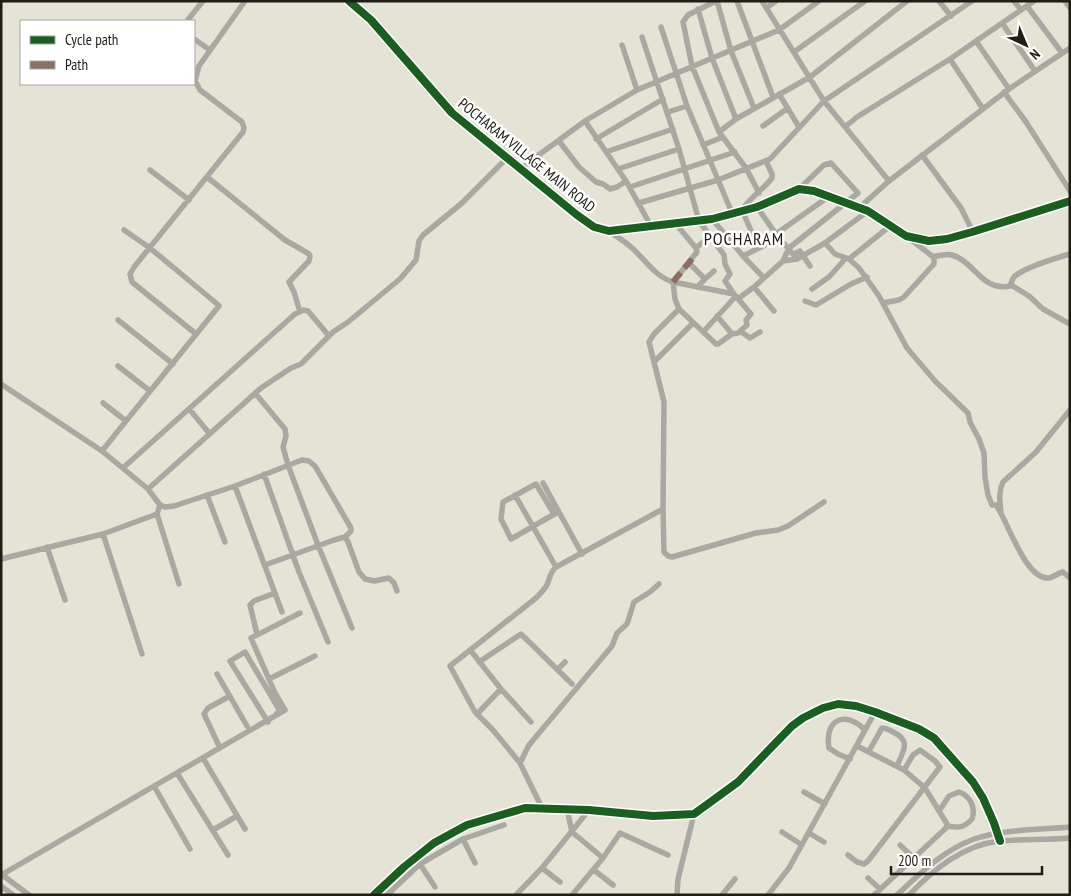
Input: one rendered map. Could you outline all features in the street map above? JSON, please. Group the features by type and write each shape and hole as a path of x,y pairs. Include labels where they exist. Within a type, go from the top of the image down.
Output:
{"street":[{"path":"188,20 203,1"},
{"path":"196,334 132,282 130,274 244,128 242,122 196,86 195,81 196,75 210,50 245,1"},
{"name":"POCHARAM VILLAGE MAIN ROAD","path":"349,1 371,20 452,113 577,216 594,227 609,231 699,222 759,206 800,189"},
{"path":"754,108 731,51 717,1 688,14 683,22 692,66 721,134 746,168 757,194 759,206 778,236 795,257"},
{"path":"738,1 751,42 773,97"},
{"path":"762,1 824,101 889,181"},
{"path":"766,8 776,1"},
{"path":"521,168 585,121 637,90 675,72 779,30 819,1"},
{"path":"794,52 865,1"},
{"path":"703,145 721,134 736,119 810,77 908,1"},
{"path":"939,1 951,16"},
{"path":"640,203 718,180 756,163 766,161 773,156 824,101 972,1"},
{"path":"1014,1 1021,10"},
{"path":"845,127 857,117 950,59 1034,1"},
{"path":"1065,1 1070,8"},
{"path":"1027,6 1062,53"},
{"path":"698,9 712,58 736,119"},
{"path":"1002,23 1035,71"},
{"path":"661,27 687,106 732,213"},
{"path":"642,37 668,112 699,222 724,255 725,264 730,274 726,282 751,314 746,320 746,326 736,334 732,334 716,344 679,308 675,299 673,282 698,252 674,223"},
{"path":"195,40 210,50"},
{"path":"976,41 1070,191"},
{"path":"622,45 637,90"},
{"path":"859,208 889,181 983,109 1070,48"},
{"path":"950,59 983,109"},
{"path":"779,94 799,127"},
{"path":"596,139 663,99"},
{"path":"668,112 687,106"},
{"path":"763,126 788,108"},
{"path":"585,121 630,187 651,226"},
{"path":"606,152 673,129"},
{"path":"559,141 579,167 596,182 610,189 626,181"},
{"path":"618,169 679,149"},
{"path":"630,187 735,152"},
{"path":"922,156 961,208 973,232"},
{"path":"148,489 255,393 275,377 301,364 329,336 406,274 416,260 419,241 423,236 469,197 507,158"},
{"path":"758,247 742,210 747,202 773,176 766,161"},
{"path":"783,261 789,248 858,193 831,162 824,165 800,189"},
{"path":"150,170 189,200"},
{"path":"207,177 285,240 309,254 309,261 289,282 300,312"},
{"path":"800,189 814,191 868,211 934,257 953,255 970,266 982,280 1004,287 1011,286 1029,296 1043,309 1070,324"},
{"path":"743,256 778,236 828,197"},
{"path":"909,238 929,241 947,239 1070,201"},
{"path":"702,332 736,296 754,287 783,261 804,256 826,243 868,211"},
{"path":"712,219 764,278"},
{"path":"812,289 890,226"},
{"path":"102,450 218,308 218,304 150,248 124,230"},
{"path":"609,231 630,246 656,273 673,282 736,296"},
{"path":"696,248 710,236"},
{"path":"826,243 835,254 848,258 867,277 908,348 935,381 968,413 984,453 988,495 992,505 996,505 1001,513 1016,547 1032,568 1043,577 1051,578 1063,572 1070,578"},
{"path":"724,255 735,246"},
{"path":"1011,286 1016,274 1070,254"},
{"path":"804,256 810,266"},
{"path":"883,302 898,300 904,297 934,264 934,257"},
{"path":"689,263 705,280"},
{"path":"697,287 714,271"},
{"path":"805,301 816,305 851,284 867,277"},
{"path":"754,287 774,311"},
{"path":"679,308 650,339 650,347 664,402 664,552 672,557 756,533 778,530 788,526 824,502"},
{"path":"124,468 279,328 300,312 308,311 329,336"},
{"path":"716,316 732,334"},
{"path":"118,320 174,364"},
{"path":"655,361 693,323"},
{"path":"740,331 750,338 760,332"},
{"path":"118,366 150,391"},
{"path":"1,384 102,450 148,489 160,505 169,508 235,486 302,460 306,460 316,466 352,528 351,531 345,538 318,545 265,566"},
{"path":"255,393 285,429 286,436 283,446 288,465 352,628"},
{"path":"103,403 126,421"},
{"path":"190,410 209,433"},
{"path":"1001,513 1000,487 1003,482 1036,452 1070,410"},
{"path":"264,474 293,555 328,642"},
{"path":"542,483 556,513"},
{"path":"556,513 512,539 509,537 501,519 502,504 537,484 556,513 582,554"},
{"path":"235,486 282,612"},
{"path":"207,495 225,542"},
{"path":"515,495 556,567"},
{"path":"160,505 157,514 179,584"},
{"path":"542,808 520,763 477,714 450,666 471,651 542,591 556,567 663,510"},
{"path":"1,559 104,534 157,514"},
{"path":"104,534 142,654"},
{"path":"345,538 362,576 369,581 389,578 394,583 397,591"},
{"path":"47,547 65,600"},
{"path":"520,763 530,745 612,646 617,633 627,624 634,602 659,584"},
{"path":"257,634 250,605 254,601 275,593"},
{"path":"29,895 1,874 285,710 251,640 252,636 300,613"},
{"path":"479,662 521,634 572,684"},
{"path":"471,651 501,689 531,722"},
{"path":"245,652 280,711 267,720 230,663 230,661 245,652"},
{"path":"269,679 315,656"},
{"path":"558,670 565,662"},
{"path":"217,674 247,726"},
{"path":"477,714 501,689"},
{"path":"220,748 204,714 208,708 230,696"},
{"path":"374,895 404,867 434,843 467,825 525,808 589,810 653,816 694,814 738,782 792,726 810,714 838,704 856,706 919,729 938,743 973,782 983,798 999,833 1000,841"},
{"path":"768,895 789,868 875,712"},
{"path":"850,759 828,748 829,734 833,723 838,719 848,719 858,722 865,730"},
{"path":"869,751 882,728 899,735 906,745 897,766"},
{"path":"857,746 904,770 925,788 947,826"},
{"path":"848,854 864,864 940,767 920,750 913,755 904,770"},
{"path":"203,758 245,829"},
{"path":"177,773 228,856"},
{"path":"154,786 190,848"},
{"path":"804,792 825,804"},
{"path":"939,811 949,796 958,792 965,794 973,806 972,819 968,824 957,828 947,826"},
{"path":"568,809 572,832 603,858"},
{"path":"516,895 542,868 589,810"},
{"path":"677,895 678,879 694,814"},
{"path":"212,830 237,816"},
{"path":"387,895 420,864 464,839 504,825"},
{"path":"874,895 947,826"},
{"path":"897,895 940,857 974,839 999,833 1070,827"},
{"path":"782,832 802,845"},
{"path":"572,895 594,870 620,833 668,855"},
{"path":"808,833 824,842"},
{"path":"909,895 926,877 951,859 979,845 1000,841 1070,838"},
{"path":"464,839 475,862"},
{"path":"900,844 914,858"},
{"path":"420,864 435,887"},
{"path":"542,868 560,882"},
{"path":"594,870 613,885"},
{"path":"868,878 880,889"},
{"path":"722,895 735,879"},
{"path":"1,886 13,895"}],"marked path":[{"path":"673,282 696,254"}],"cycle path":[{"path":"349,1 371,20 452,113 594,227 609,231 712,219 757,207 799,189 814,191 868,211 906,236 929,241 947,239 972,232 1070,201"},
{"path":"374,895 404,867 434,843 467,825 525,808 589,810 653,816 694,814 738,782 792,726 823,708 838,704 856,706 875,712 919,729 934,738 973,782 983,798 1000,841"}],"district":[{"name":"POCHARAM","path":"744,238"}]}
